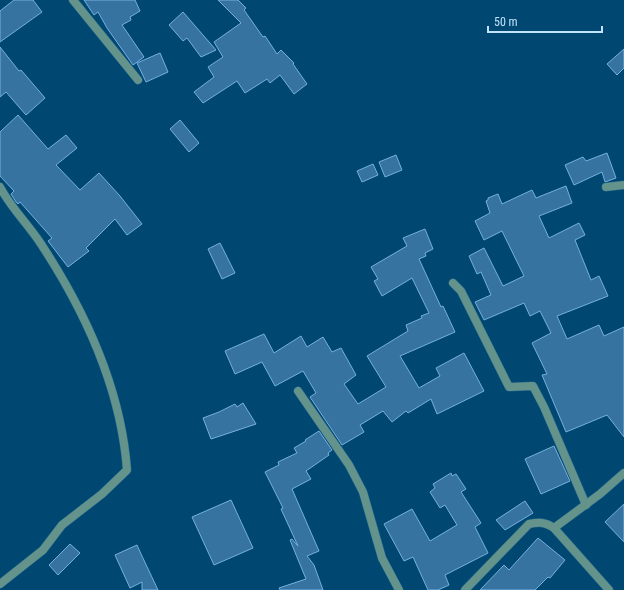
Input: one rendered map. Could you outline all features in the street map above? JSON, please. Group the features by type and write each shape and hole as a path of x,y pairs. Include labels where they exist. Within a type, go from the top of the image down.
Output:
{"street":[{"path":"73,0 138,80"},
{"path":"606,188 624,185"},
{"path":"0,187 5,198 41,244 80,310 99,353 115,404 125,449 127,470 102,494 62,525 43,550 0,584"},
{"path":"453,283 461,291 509,388 533,386 544,407 586,505"},
{"path":"298,391 349,465 363,492 382,558 400,590"},
{"path":"554,528 586,505 624,473"},
{"path":"465,590 529,524 540,522 546,523 554,528 609,590"}],"building":[{"path":"14,0 33,0 42,12 0,42 0,11"},
{"path":"84,0 135,0 140,11 130,17 131,20 122,25 144,57 133,65 107,28 98,12 94,15"},
{"path":"218,0 238,0 246,8 244,10 263,37 265,36 277,54 281,50 294,63 293,64 307,84 294,94 280,75 270,83 267,79 245,93 237,81 203,103 194,92 214,77 208,67 223,57 214,42 241,23"},
{"path":"183,12 216,50 201,57 187,38 183,41 169,25"},
{"path":"0,47 19,71 21,70 45,98 26,115 6,92 0,97"},
{"path":"624,49 624,68 617,75 607,64"},
{"path":"160,53 168,72 146,82 137,63"},
{"path":"18,115 48,149 66,135 77,148 56,165 80,190 99,173 120,196 142,224 127,235 115,219 86,248 89,251 68,267 48,241 52,238 20,202 18,204 16,202 11,194 14,191 0,176 0,132"},
{"path":"180,120 199,143 189,152 170,129"},
{"path":"607,153 616,178 605,182 602,172 574,185 565,165 583,157 586,161"},
{"path":"396,155 402,170 385,177 379,162"},
{"path":"373,164 378,175 362,182 357,171"},
{"path":"566,186 572,203 539,216 549,238 579,223 585,235 575,240 591,280 599,276 608,296 557,316 567,339 599,325 604,336 624,327 624,437 607,415 566,432 542,375 547,374 532,343 551,333 540,311 530,316 524,303 484,320 475,302 491,295 481,272 477,274 469,256 484,248 503,286 524,276 502,231 484,240 475,221 490,213 486,201 488,198 498,194 502,204 532,190 536,198"},
{"path":"425,229 433,249 425,253 426,256 419,259 441,307 443,306 455,332 400,356 419,388 440,376 436,368 464,353 484,391 437,414 431,399 408,413 406,411 392,422 383,411 360,425 364,432 342,445 310,397 316,393 303,371 275,386 262,362 235,374 225,351 264,334 274,353 301,336 307,347 323,337 332,352 341,348 356,375 344,384 358,404 386,387 367,356 408,331 406,325 429,313 412,278 382,296 374,281 378,279 371,267 407,246 403,238"},
{"path":"220,243 235,273 222,279 208,249"},
{"path":"243,403 256,424 211,439 203,418 235,404 237,407"},
{"path":"319,431 332,450 328,453 329,455 306,471 311,479 292,489 319,551 307,556 314,565 323,590 280,590 279,588 306,579 290,540 292,539 298,546 281,509 283,508 265,472 279,465 278,462 297,453 294,448"},
{"path":"554,446 570,481 541,494 525,459"},
{"path":"451,473 452,476 456,474 466,489 461,492 481,523 475,527 488,553 445,575 449,585 438,590 428,590 413,557 404,561 384,524 412,509 430,541 457,525 445,505 440,508 430,492 435,488 433,484"},
{"path":"231,500 253,548 214,565 192,517"},
{"path":"525,501 533,513 505,530 496,520"},
{"path":"624,504 624,542 605,522"},
{"path":"538,538 565,560 550,578 548,577 535,590 480,590 504,565 509,570"},
{"path":"70,544 80,553 58,575 49,565"},
{"path":"137,545 158,590 142,590 142,582 130,588 115,555"}]}
